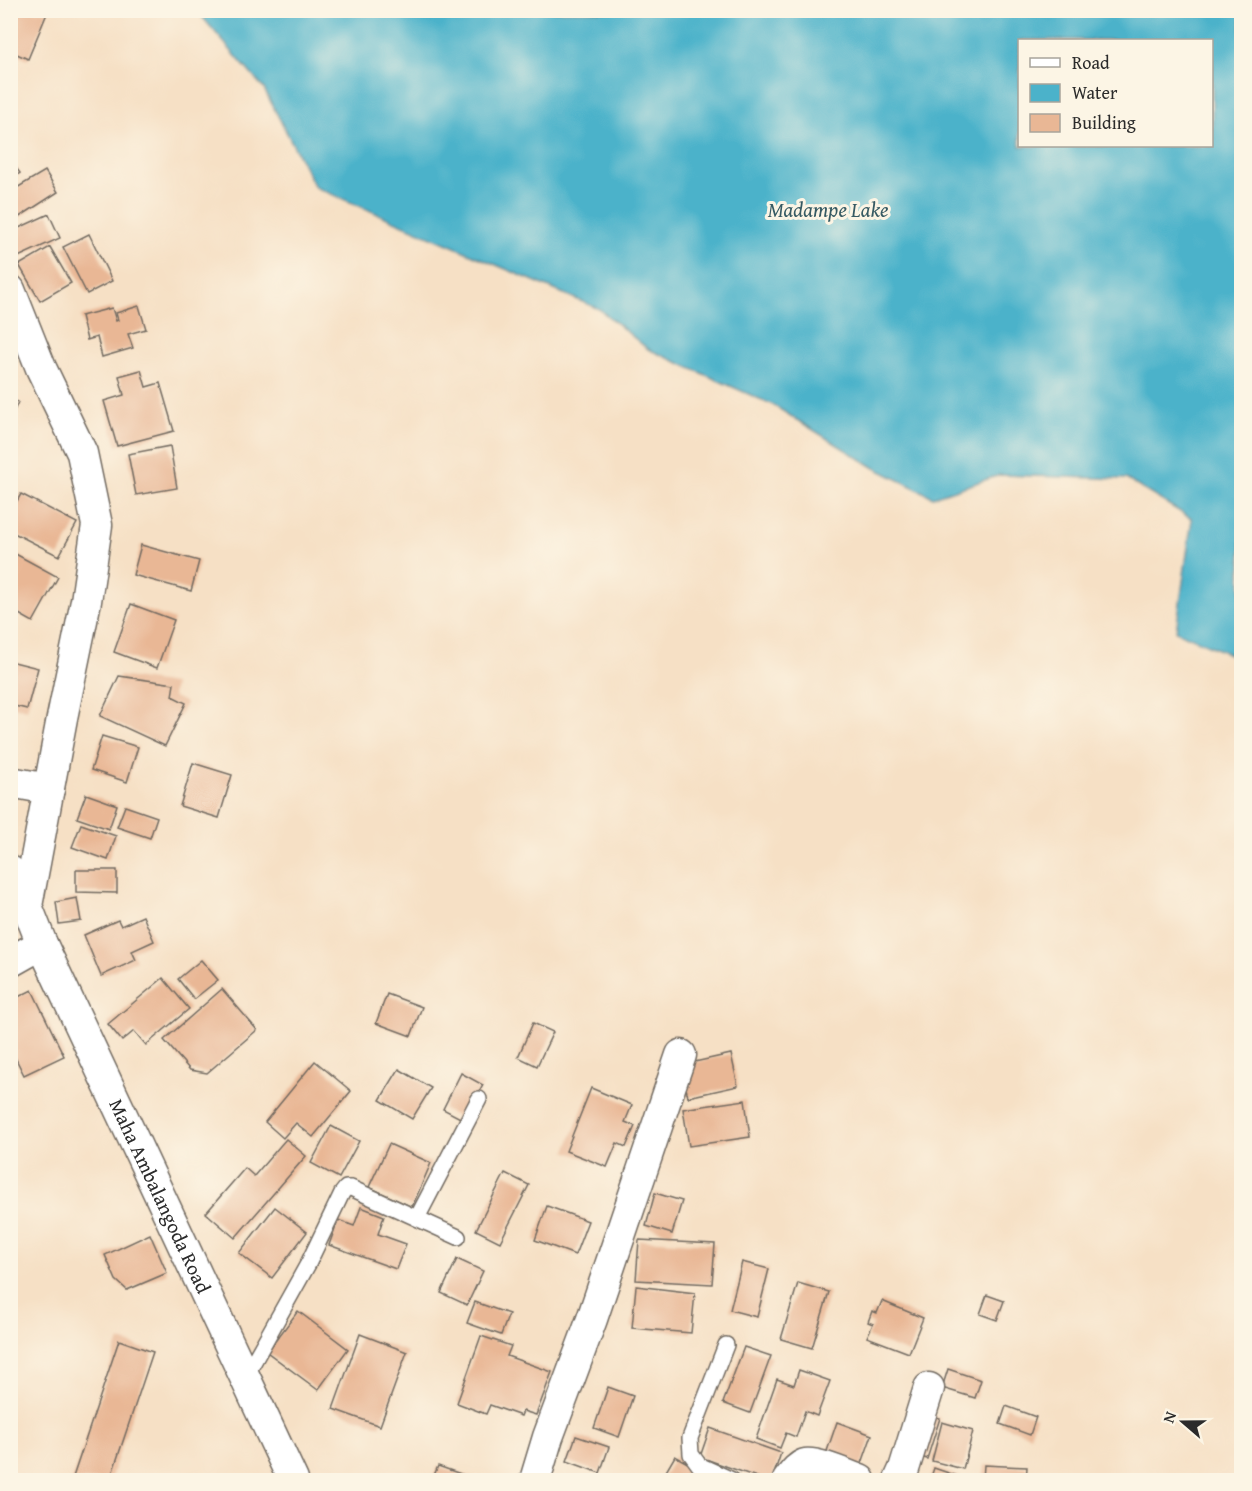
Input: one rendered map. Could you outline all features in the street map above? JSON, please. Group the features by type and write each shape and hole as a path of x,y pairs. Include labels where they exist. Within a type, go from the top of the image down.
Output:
{"street":[{"path":"10,290 41,368 82,453 97,525 86,601 27,906"},
{"path":"10,782 49,789"},
{"name":"Maha Ambalangoda Road","path":"10,871 293,1480"},
{"path":"10,962 42,944"},
{"path":"535,1480 681,1055"},
{"path":"899,1480 929,1388"},
{"path":"788,1480 798,1468 808,1463 860,1480"}],"lane":[{"path":"417,1218 479,1099"},
{"path":"245,1377 308,1264 346,1188 351,1188 458,1237"},
{"path":"726,1345 690,1438 690,1454 699,1465 732,1480"}],"water":[{"name":"Madampe Lake","path":"198,11 1241,11 1241,659 1176,631 1192,519 1126,479 1000,475 933,497 875,468 773,405 648,349 599,309 315,187 264,89"}],"building":[{"path":"11,10 48,11 28,59 10,51"},
{"path":"10,160 20,173 10,180"},
{"path":"45,171 58,192 10,223 10,192"},
{"path":"49,214 60,238 16,258 10,246 10,232"},
{"path":"89,234 112,281 87,294 63,247"},
{"path":"50,247 71,283 40,301 19,265"},
{"path":"139,306 146,329 128,334 133,348 102,357 97,337 87,340 81,316 112,308 116,321 118,320 116,313"},
{"path":"141,370 146,387 160,383 174,431 117,446 104,401 124,395 119,376"},
{"path":"10,399 18,402 10,420"},
{"path":"170,446 177,488 136,495 128,454"},
{"path":"21,494 77,523 59,556 10,531 10,513"},
{"path":"141,545 199,561 191,591 133,575"},
{"path":"10,551 58,577 33,622 10,609"},
{"path":"131,604 174,620 157,668 114,652"},
{"path":"10,661 38,668 27,709 10,705"},
{"path":"119,676 174,684 172,696 186,703 165,746 100,716"},
{"path":"102,736 138,747 127,782 91,770"},
{"path":"193,763 232,775 219,818 180,806"},
{"path":"86,794 117,805 109,829 77,818"},
{"path":"125,806 157,817 150,838 117,827"},
{"path":"81,824 116,836 108,860 72,847"},
{"path":"76,870 117,870 117,893 76,892"},
{"path":"77,898 81,921 59,924 56,902"},
{"path":"143,916 154,941 132,951 136,960 101,976 84,935 118,920 121,926"},
{"path":"201,960 218,980 194,999 178,979"},
{"path":"163,978 189,1009 146,1045 134,1031 122,1041 108,1024"},
{"path":"222,989 257,1030 207,1073 190,1070 164,1040"},
{"path":"32,990 64,1056 24,1075 10,1047 10,1001"},
{"path":"387,994 422,1007 411,1036 376,1023"},
{"path":"533,1023 553,1032 537,1066 518,1057"},
{"path":"731,1054 738,1086 688,1097 681,1065"},
{"path":"315,1061 351,1091 313,1137 296,1123 283,1138 265,1122"},
{"path":"399,1069 431,1088 412,1119 380,1100"},
{"path":"461,1073 483,1085 464,1120 443,1109"},
{"path":"591,1088 632,1105 625,1122 635,1126 626,1147 617,1143 607,1167 566,1151"},
{"path":"745,1100 750,1137 689,1146 683,1109"},
{"path":"331,1126 359,1141 339,1178 311,1163"},
{"path":"286,1139 306,1156 235,1238 206,1213 245,1168 254,1176"},
{"path":"389,1144 431,1163 412,1207 369,1187"},
{"path":"505,1173 529,1185 500,1242 476,1230"},
{"path":"655,1193 682,1201 672,1234 646,1226"},
{"path":"547,1206 588,1221 575,1255 535,1240"},
{"path":"275,1207 307,1232 272,1278 239,1253"},
{"path":"361,1207 384,1216 378,1234 406,1244 396,1269 329,1245 338,1220 354,1226"},
{"path":"150,1234 167,1273 127,1290 116,1280 105,1255"},
{"path":"639,1240 715,1244 712,1284 636,1280"},
{"path":"457,1259 483,1271 467,1305 441,1293"},
{"path":"742,1262 769,1269 757,1317 730,1310"},
{"path":"798,1283 829,1292 812,1348 781,1339"},
{"path":"636,1286 695,1293 691,1333 632,1328"},
{"path":"987,1295 1004,1301 997,1320 980,1314"},
{"path":"882,1301 923,1318 909,1353 867,1337 873,1324 868,1322 872,1311 877,1313"},
{"path":"475,1302 509,1314 501,1335 467,1323"},
{"path":"298,1311 348,1349 318,1390 267,1352"},
{"path":"360,1334 407,1352 380,1426 333,1409"},
{"path":"481,1336 511,1346 507,1356 552,1372 536,1415 523,1411 521,1416 490,1405 486,1414 457,1403"},
{"path":"119,1340 153,1352 110,1480 72,1480"},
{"path":"744,1347 771,1356 750,1413 723,1403"},
{"path":"948,1369 981,1380 975,1398 942,1388"},
{"path":"799,1370 830,1381 817,1416 805,1411 796,1437 786,1433 780,1448 756,1439 777,1379 794,1385"},
{"path":"608,1387 633,1396 619,1437 594,1428"},
{"path":"1006,1406 1036,1417 1030,1435 1000,1424"},
{"path":"926,1414 940,1418 927,1459 913,1454"},
{"path":"837,1422 872,1435 860,1469 825,1457"},
{"path":"942,1422 973,1431 963,1469 932,1461"},
{"path":"710,1428 781,1453 772,1480 765,1480 700,1457"},
{"path":"576,1436 609,1447 600,1473 567,1461"},
{"path":"675,1456 718,1480 661,1480"},
{"path":"984,1465 1027,1467 1026,1480 983,1480"},
{"path":"438,1466 478,1480 432,1480"},
{"path":"934,1468 969,1480 930,1480"}]}
